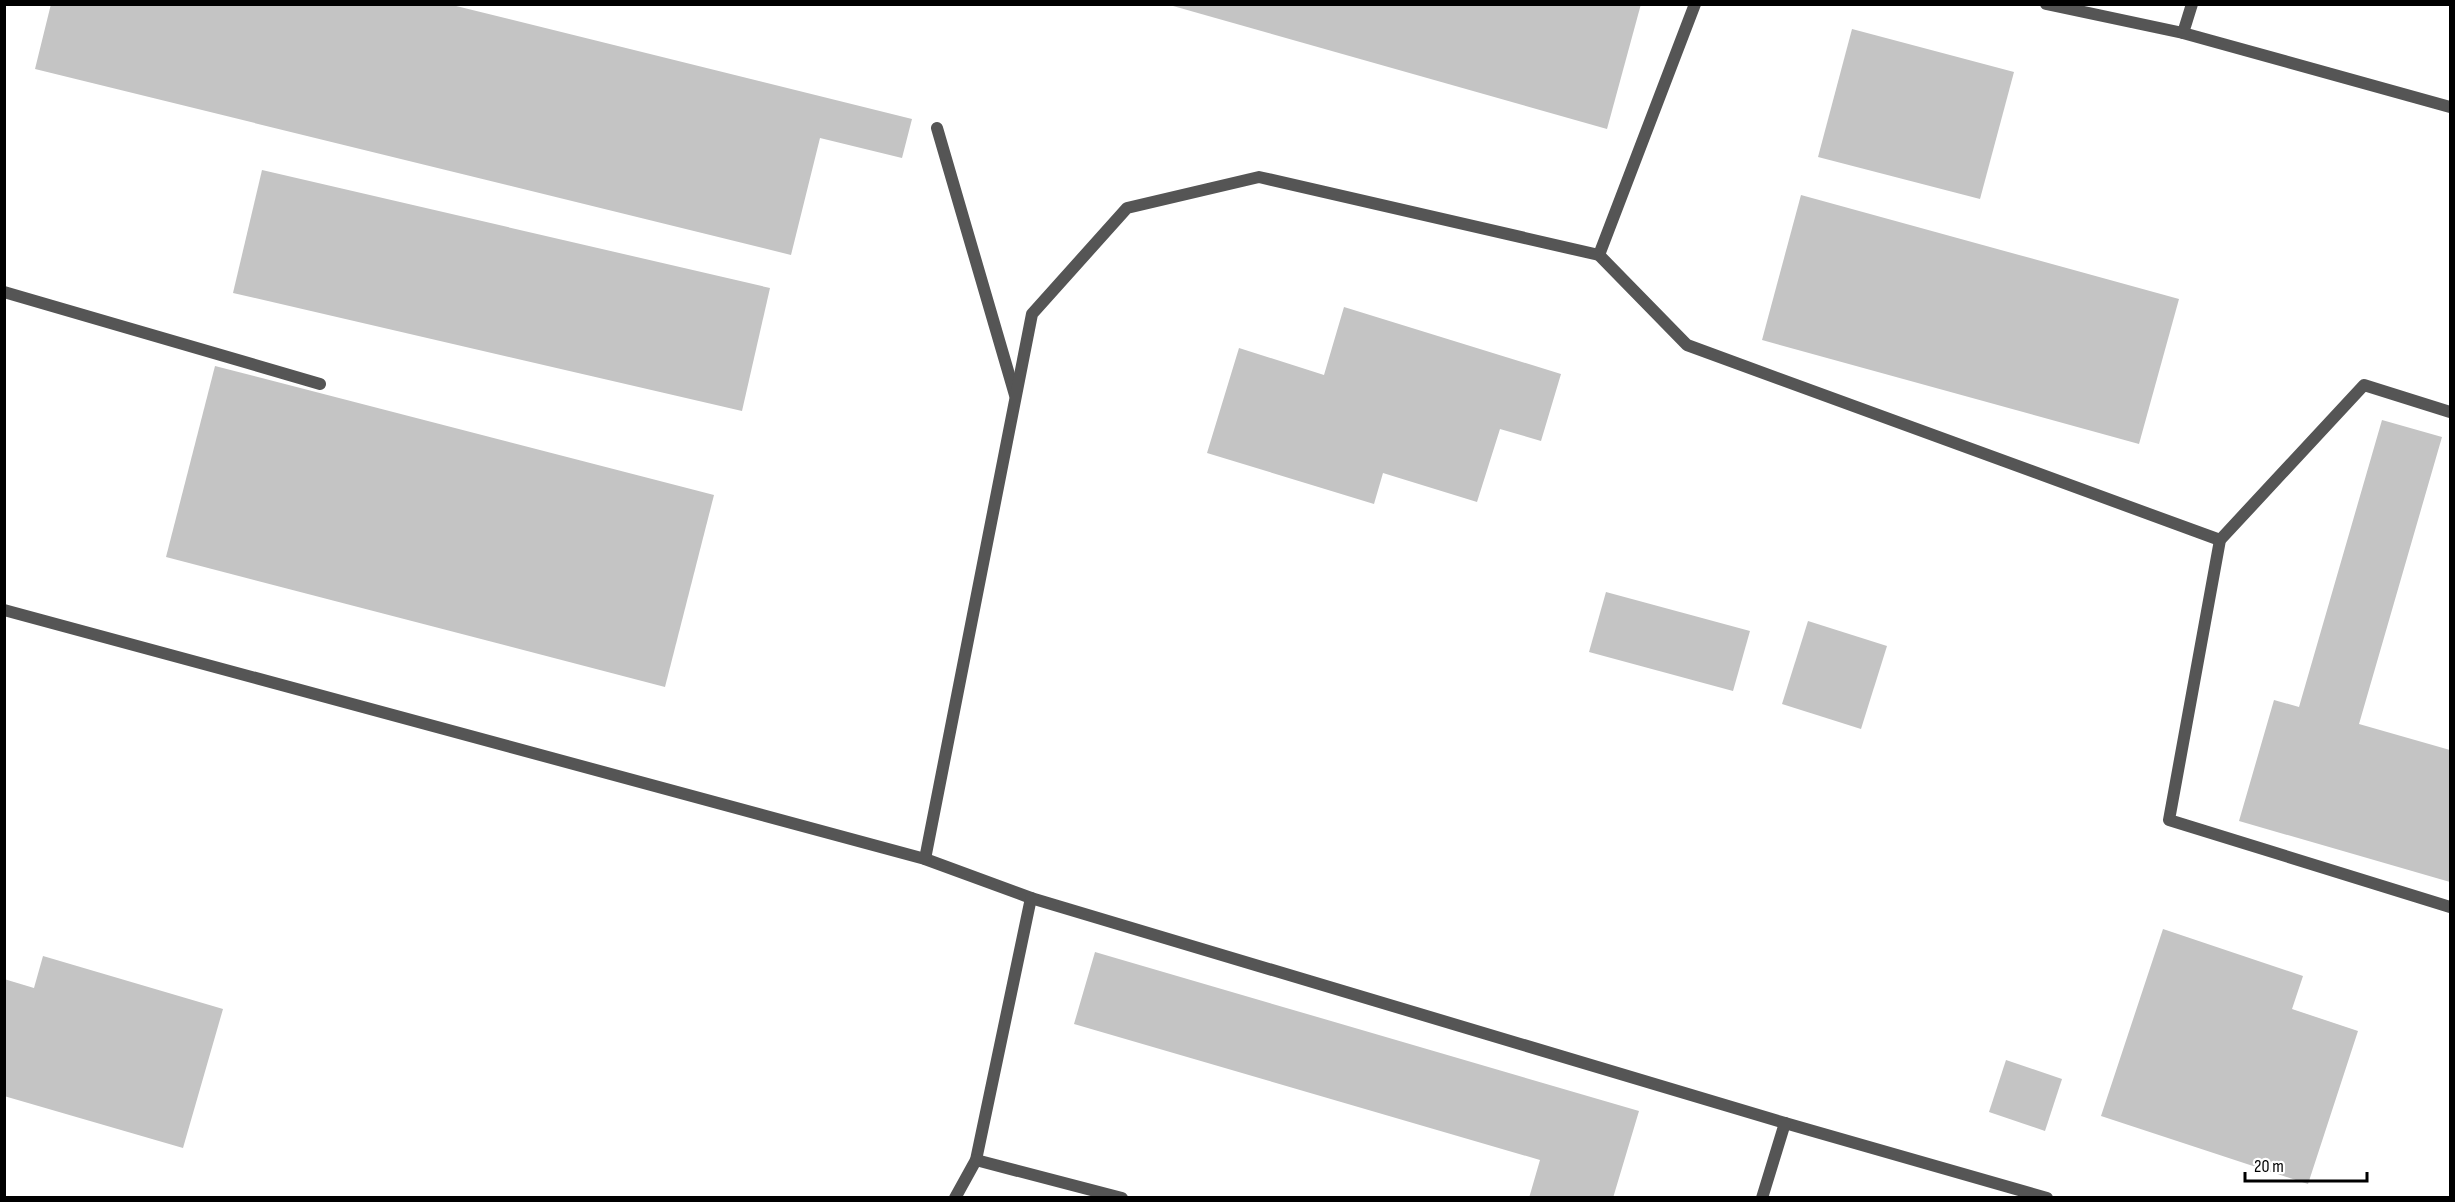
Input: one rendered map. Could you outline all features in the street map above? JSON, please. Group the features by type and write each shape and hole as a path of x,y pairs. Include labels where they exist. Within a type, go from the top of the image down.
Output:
{"lane":[{"path":"1599,255 1695,4"},
{"path":"2046,4 2183,33 2451,106"},
{"path":"2183,33 2192,4"},
{"path":"937,128 1015,396"},
{"path":"925,859 1032,314 1127,208 1259,177 1599,255 1687,345 2220,540"},
{"path":"4,292 320,384"},
{"path":"2451,412 2364,386 2220,540 2169,820 2451,907"},
{"path":"4,610 925,859 1031,898 1785,1122 2047,1197"},
{"path":"955,1197 976,1160 1031,898"},
{"path":"1762,1197 1785,1122"},
{"path":"976,1160 1122,1197"}],"building":[{"path":"51,4 448,4 912,119 902,158 820,138 791,255 35,69"},
{"path":"1166,4 1641,4 1607,129"},
{"path":"1852,29 2014,72 1980,199 1818,157"},
{"path":"262,170 770,288 742,411 233,293"},
{"path":"1801,195 2179,299 2139,444 1762,340"},
{"path":"1344,307 1561,374 1541,441 1500,429 1477,502 1383,473 1374,504 1207,453 1239,348 1324,375"},
{"path":"215,366 714,495 665,687 166,557"},
{"path":"2382,420 2442,437 2359,724 2450,750 2450,882 2239,821 2274,700 2299,707"},
{"path":"1606,592 1750,631 1733,691 1589,652"},
{"path":"1808,621 1887,646 1861,729 1782,704"},
{"path":"2163,929 2303,976 2292,1009 2358,1031 2308,1184 2101,1116"},
{"path":"1095,952 1639,1111 1613,1198 1529,1198 1540,1160 1074,1024"},
{"path":"43,956 223,1009 183,1148 4,1096 4,979 34,988"},
{"path":"2006,1060 2062,1079 2045,1131 1989,1112"}]}
